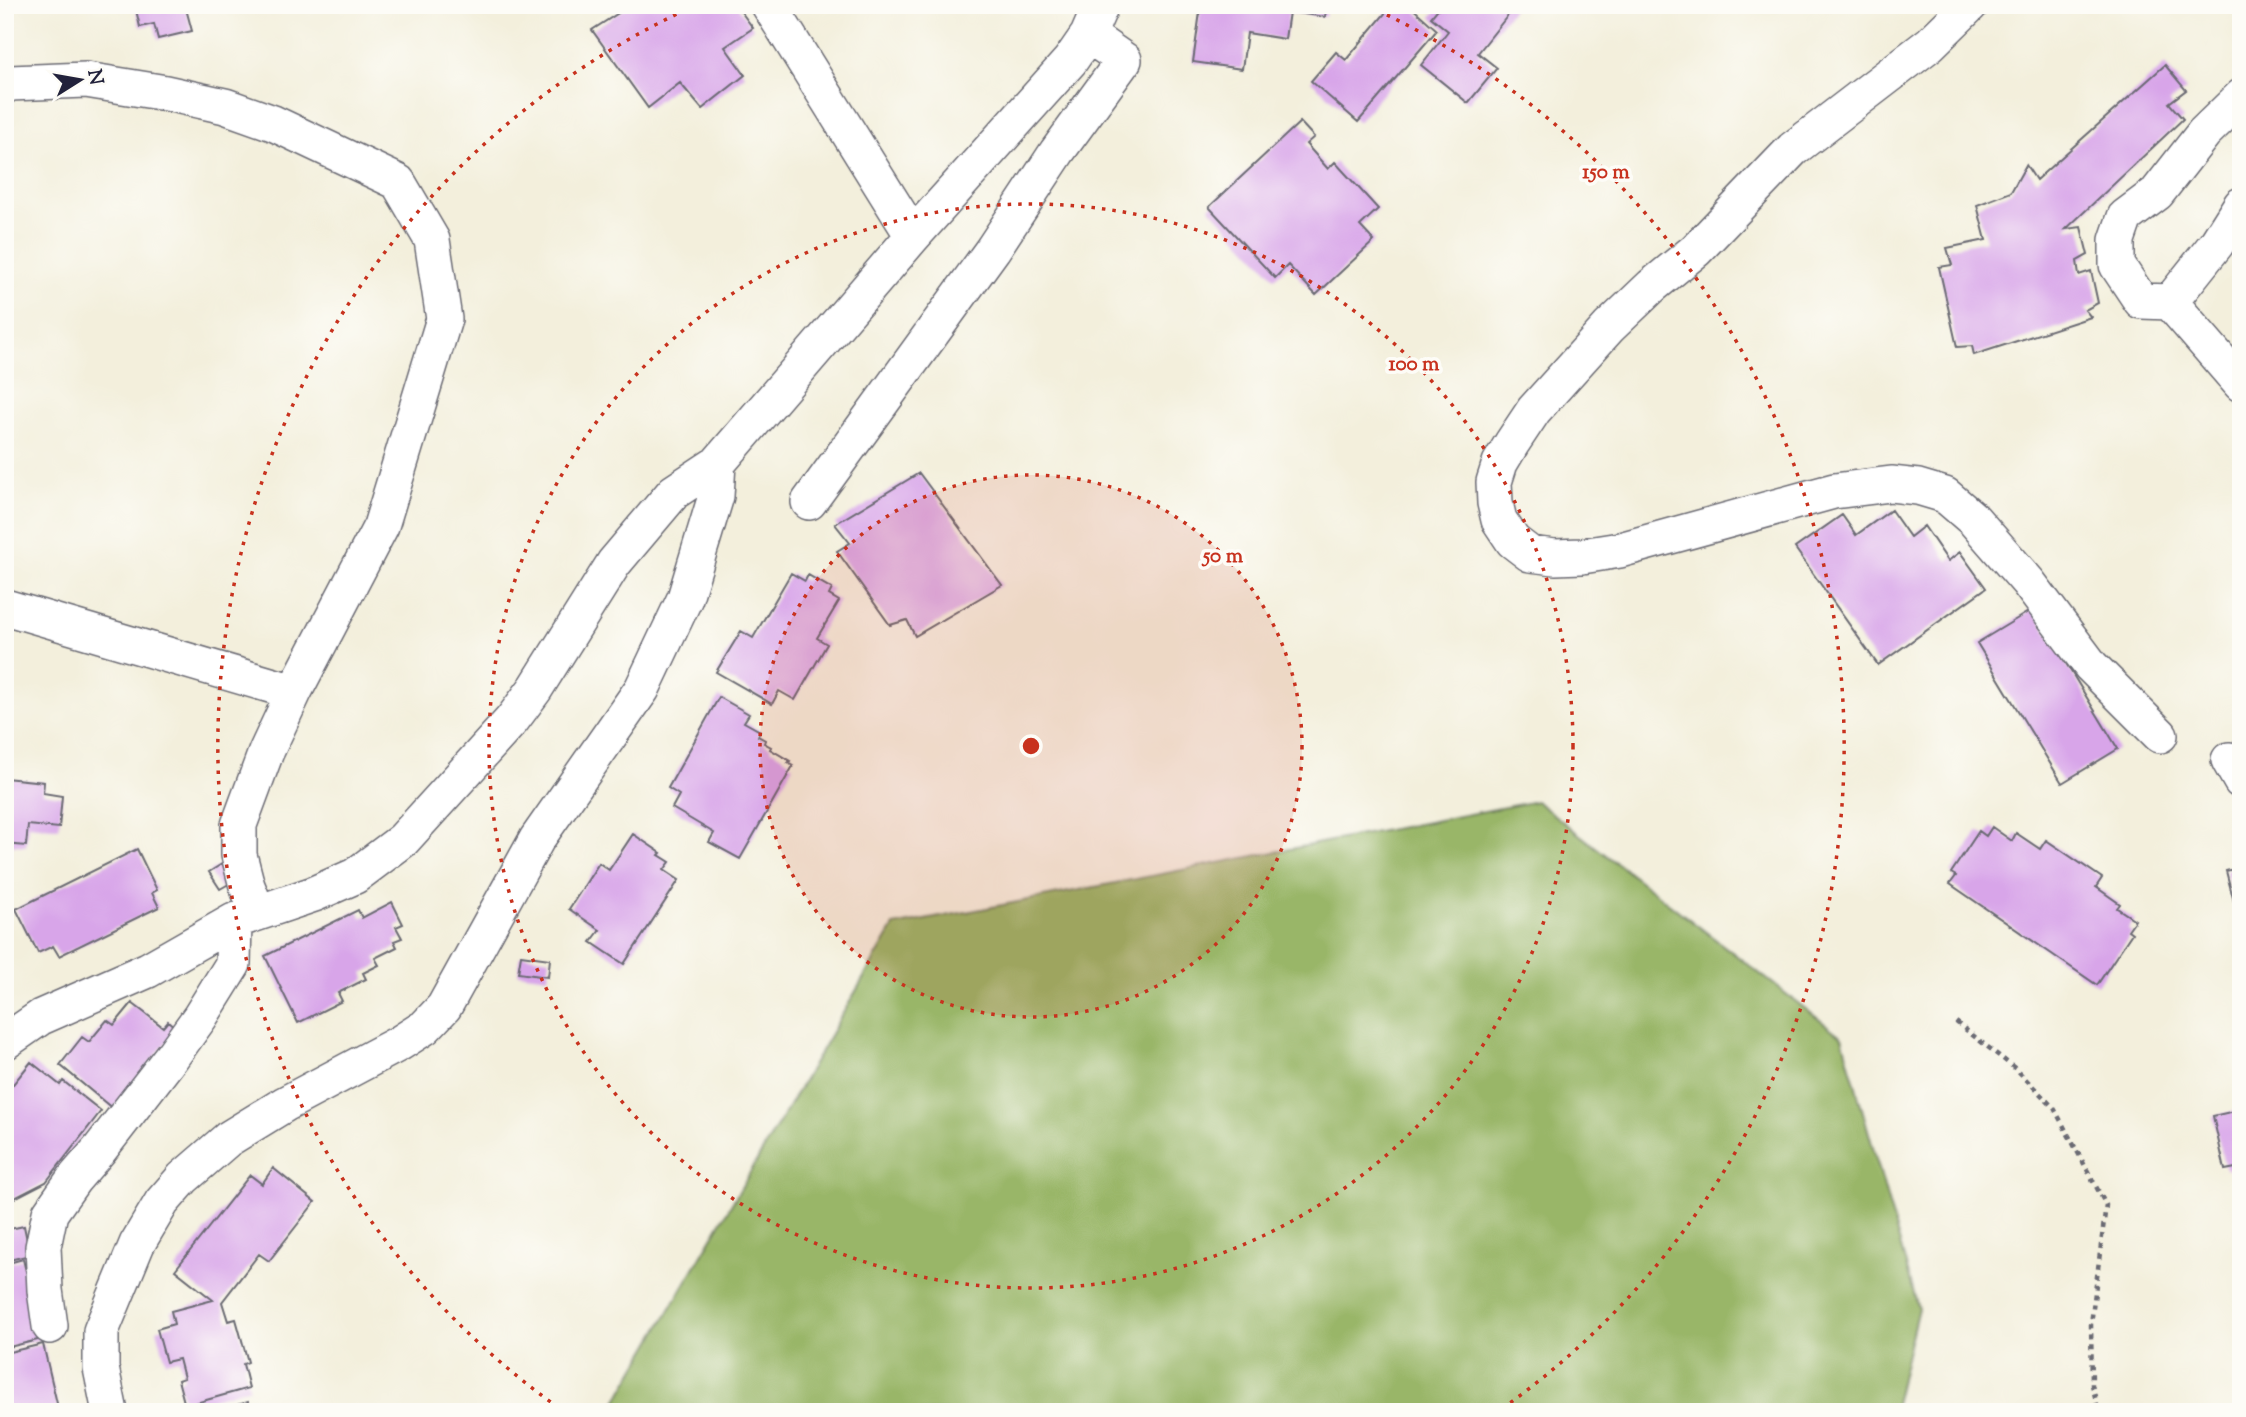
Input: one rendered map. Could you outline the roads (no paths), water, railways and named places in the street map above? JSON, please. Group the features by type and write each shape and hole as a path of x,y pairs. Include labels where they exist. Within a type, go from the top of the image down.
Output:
{"street":[{"path":"769,5 913,236"},
{"path":"1970,5 1930,44 1793,149 1696,250 1618,319 1564,376 1534,410 1500,463 1494,482 1499,520 1513,541 1530,554 1582,556 1620,550 1834,491 1891,484 1918,487 1945,495 1974,520 2028,582 2091,666 2160,735"},
{"path":"5,1042 41,1017 148,970 246,917 314,894 355,876 403,840 512,720 542,678 614,563 674,492 718,463 913,236 1070,61 1094,20 1124,60 1057,152 993,249 809,502"},
{"path":"5,86 10,83 86,80 225,106 273,123 398,183 432,240 444,319 381,526 294,692 239,825 239,855 247,886 246,917 233,964 172,1056 100,1149 74,1178 50,1213 43,1247 50,1326"},
{"path":"2241,97 2204,133 2157,193 2124,218 2117,240 2117,265 2141,301 2170,302 2241,384"},
{"path":"2170,302 2217,243 2241,205"},
{"path":"110,1412 102,1368 102,1331 137,1244 162,1202 183,1178 228,1139 285,1104 400,1043 425,1027 444,1007 537,839 642,689 685,598 716,496 718,463"},
{"path":"5,607 294,692"},
{"path":"2241,766 2229,760 2241,781"}]}
